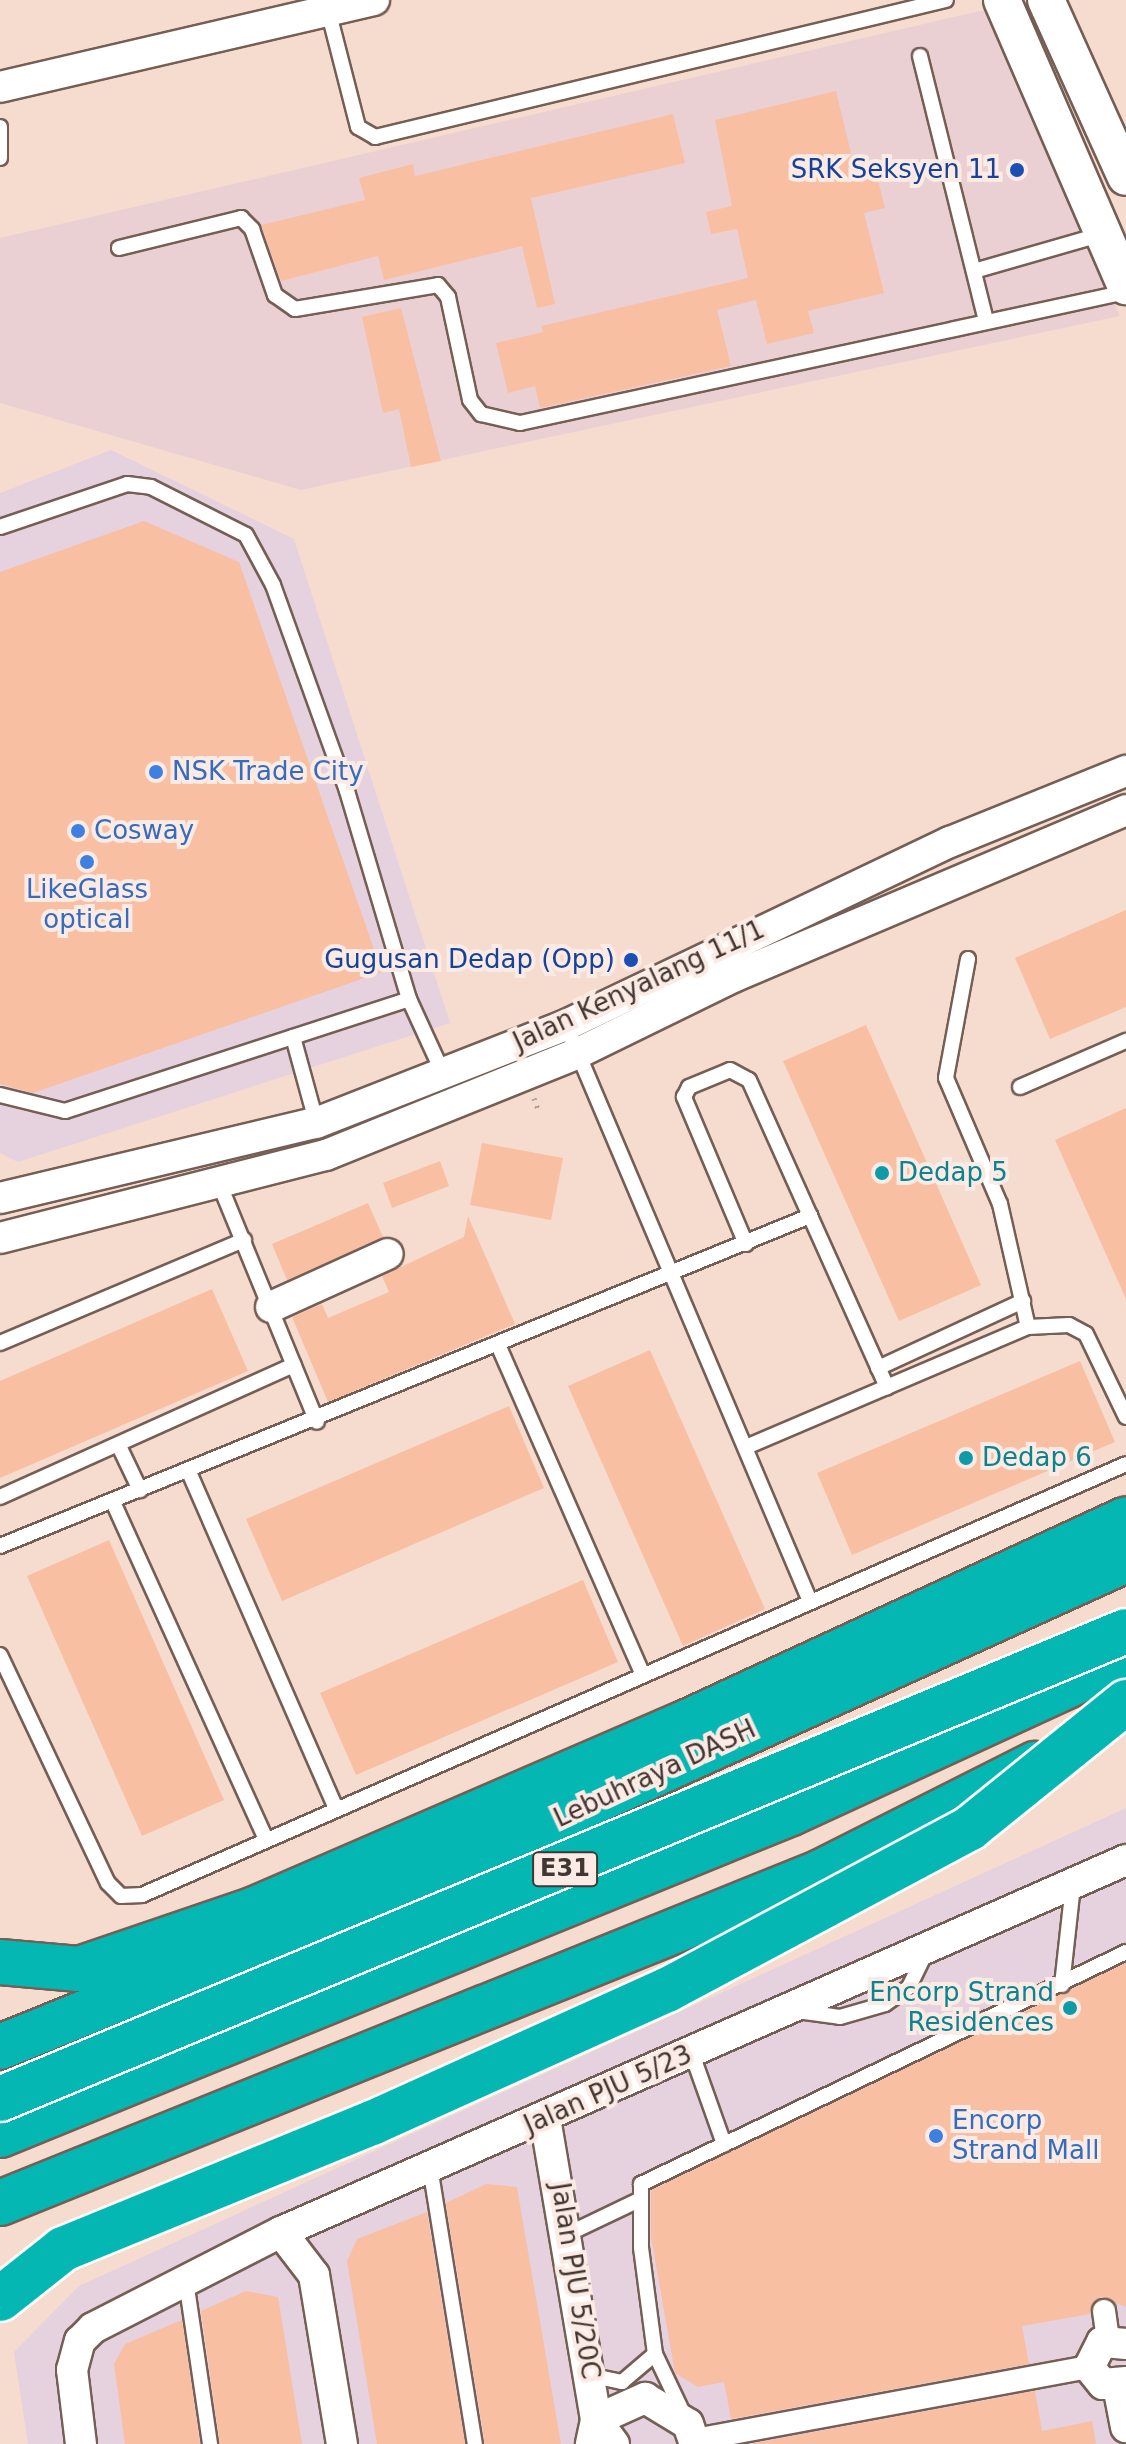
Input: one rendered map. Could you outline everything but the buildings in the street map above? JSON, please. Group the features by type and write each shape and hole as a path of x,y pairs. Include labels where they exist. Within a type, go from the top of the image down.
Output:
{"highway":[{"path":"0,1962 79,1969 255,1909 683,1724 1126,1519"},
{"name":"Lebuhraya DASH","path":"0,2047 485,1851 1126,1560"},
{"path":"791,1813 829,1772 880,1737 1126,1610"},
{"name":"Lebuhraya DASH","path":"4,2121 1126,1631"},
{"path":"4,2121 791,1813 1126,1659"},
{"path":"0,2299 63,2249 372,2123 667,1990 970,1828 1126,1702"},
{"path":"14,2197 821,1872 1126,1718"}],"street":[{"path":"1002,0 1126,286"},
{"path":"1046,0 1126,177"},
{"path":"0,87 350,4"},
{"name":"Jalan Kenyalang 11/1","path":"0,1198 316,1123 442,1071 566,1025 950,842 1126,771"},
{"name":"Jalan Kenyalang 11/1","path":"0,1238 326,1155 578,1053 733,977 1126,810"},
{"path":"271,1307 388,1254"},
{"name":"Jalan PJU 5/23","path":"81,2444 72,2370 80,2341 93,2328 281,2232 792,2010 1126,1860"},
{"name":"Jalan PJU 5/20C","path":"545,2118 568,2234 589,2375 593,2432"},
{"path":"281,2232 314,2275 342,2444"},
{"path":"1089,2367 1096,2347 1113,2331"},
{"path":"1089,2367 1103,2384 1122,2384 1126,2427"},
{"path":"614,2444 593,2432 645,2398 693,2436 1089,2367"}],"lane":[{"path":"350,4 358,127 375,137 946,0"},
{"path":"920,56 986,320"},
{"path":"0,127 0,158"},
{"path":"119,248 241,218 275,295 295,309 438,285 448,297 470,400 481,414 520,423 1126,292"},
{"path":"974,271 1103,234"},
{"path":"0,527 127,484 151,487 246,535 273,585 341,776 409,999 442,1071"},
{"path":"968,959 946,1078 1000,1204 1028,1327"},
{"path":"0,1095 65,1111 409,999"},
{"path":"566,1025 809,1599"},
{"path":"293,1037 326,1155"},
{"path":"1020,1087 1126,1041"},
{"path":"746,1244 688,1109 689,1087 742,1072 887,1387"},
{"path":"219,1183 317,1422"},
{"path":"0,1546 317,1422 810,1216"},
{"path":"0,1343 244,1240"},
{"path":"878,1368 1023,1301"},
{"path":"746,1447 1028,1327 1069,1325 1086,1334 1126,1417"},
{"path":"499,1347 642,1673"},
{"path":"0,1497 294,1365"},
{"path":"119,1446 140,1490"},
{"path":"0,1655 108,1883 121,1896 142,1895 809,1599 1126,1464"},
{"path":"189,1472 336,1809"},
{"path":"113,1502 266,1840"},
{"path":"1062,1985 1073,1886"},
{"path":"693,2436 655,2354 637,2201 641,2184 1126,1952"},
{"path":"692,2054 724,2144"},
{"path":"430,2167 475,2444"},
{"path":"568,2234 637,2201"},
{"path":"186,2281 210,2444"},
{"path":"589,2375 622,2382 655,2354"}],"shaded area":[{"path":"988,9 1120,316 301,490 0,403 0,238"},
{"name":"NSK Trade City","path":"111,450 294,539 450,1023 18,1162 0,1153 0,493"},
{"path":"1126,1808 1126,2444 28,2444 14,2352 79,2286"}],"place":[{"name":"SRK Seksyen 11","path":"1017,170"},
{"name":"NSK Trade City","path":"156,772"},
{"name":"Cosway","path":"78,831"},
{"name":"LikeGlass optical","path":"87,862"},
{"name":"Gugusan Dedap (Opp)","path":"631,960"},
{"name":"Dedap 5","path":"882,1173"},
{"name":"Dedap 6","path":"966,1458"},
{"name":"Encorp Strand Residences","path":"1070,2008"},
{"name":"Encorp Strand Mall","path":"936,2136"}]}
